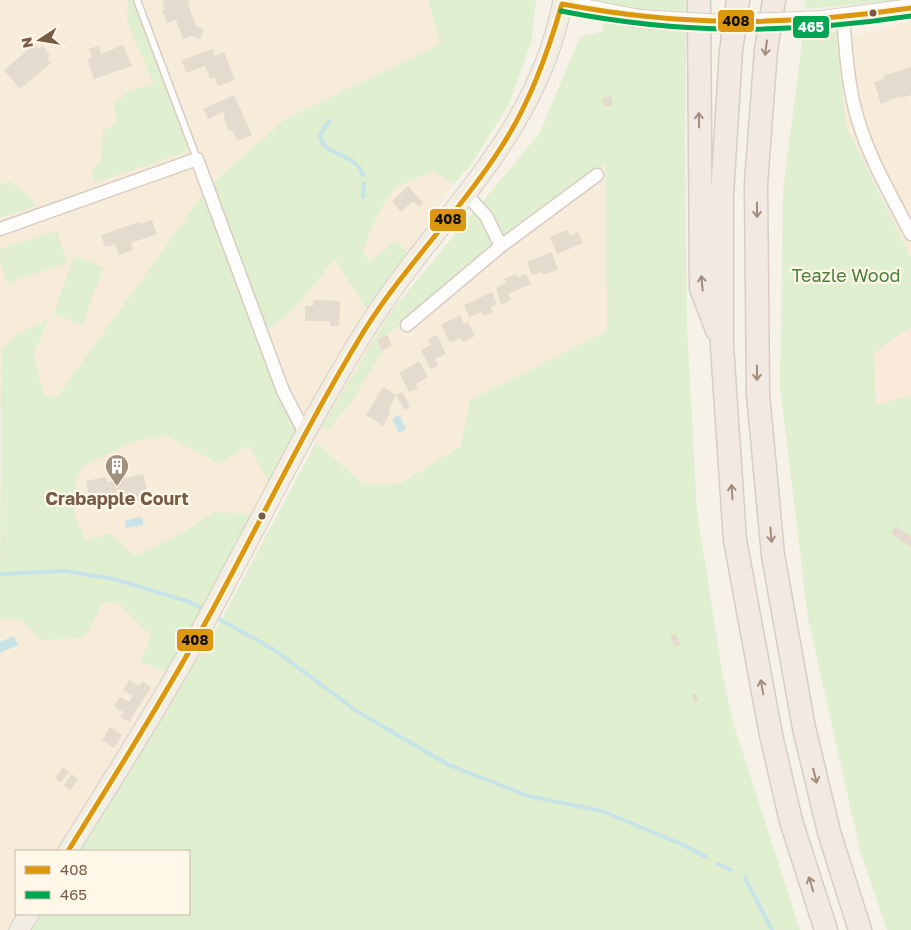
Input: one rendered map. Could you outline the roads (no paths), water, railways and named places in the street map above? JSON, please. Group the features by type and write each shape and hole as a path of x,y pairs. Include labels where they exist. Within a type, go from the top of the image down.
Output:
{"highway":[{"path":"699,0 702,288 722,346"},
{"path":"738,0 731,51 722,194 722,346 736,540 770,735 792,821 826,930"},
{"path":"774,0 766,50 756,184 758,404 773,555 804,728 829,832 860,930"}],"main road":[{"path":"69,850 154,713 306,435 382,305 418,255 468,195 514,128 532,94 549,50 562,2 640,19 723,24 822,20 911,8"},
{"path":"20,930 28,915"}],"street":[{"path":"843,18 850,88 857,119 866,144 911,234"},
{"path":"0,229 197,159 283,391 306,435"},
{"path":"407,326 500,246 597,175"},
{"path":"468,195 486,216 500,246"}],"lane":[{"path":"137,0 197,159"}],"water":[{"path":"399,415 406,429 399,433 392,419"},
{"path":"138,517 143,519 143,525 126,528 125,521"},
{"path":"14,636 18,645 0,653 0,642"}],"waterway":[{"path":"329,121 320,135 322,142 332,151 352,161 363,175"},
{"path":"363,197 364,183"},
{"path":"0,574 65,571 114,579 190,602 201,608"},
{"path":"219,619 273,649 358,712 449,765 528,796 602,811 681,844 706,857"},
{"path":"718,864 731,870"},
{"path":"745,878 772,930"}],"place":[{"name":"Crabapple Court","path":"117,487"}],"park label":[{"name":"Teazle Wood","path":"846,275"}]}
